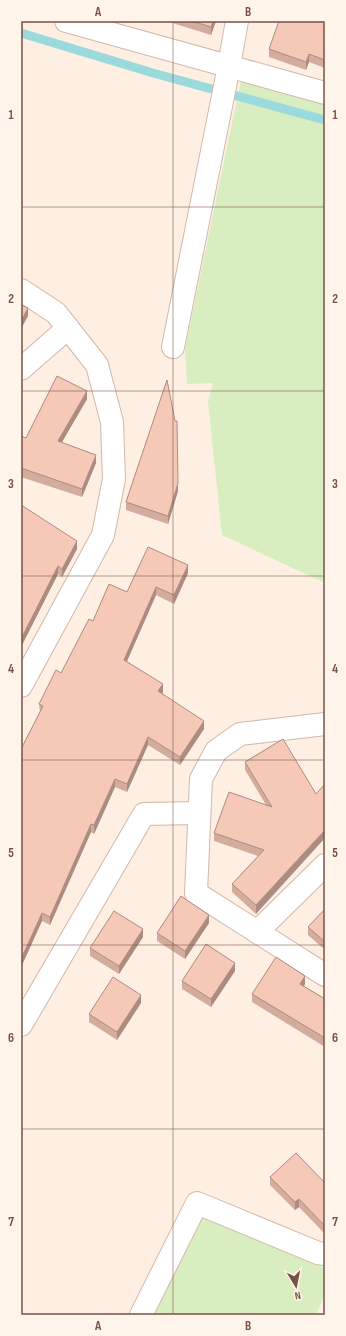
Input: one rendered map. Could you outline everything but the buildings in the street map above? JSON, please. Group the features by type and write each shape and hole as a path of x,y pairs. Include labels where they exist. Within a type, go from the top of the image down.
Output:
{"street":[{"path":"66,21 325,92"},
{"path":"173,347 237,21"},
{"path":"21,290 56,313 97,365 112,422 114,479 103,535 21,686"},
{"path":"21,369 68,328"},
{"path":"325,724 240,734 216,751 201,779 196,893 325,975"},
{"path":"21,1025 144,814 199,813"},
{"path":"257,932 325,865"},
{"path":"141,1315 196,1203 318,1253 325,1254"}],"green space":[{"path":"241,80 325,99 325,583 222,535 208,401 213,383 187,384 185,349"},
{"path":"194,1206 325,1268 325,1293 316,1315 153,1315"}],"waterway":[{"path":"21,33 153,73 325,120"}]}
